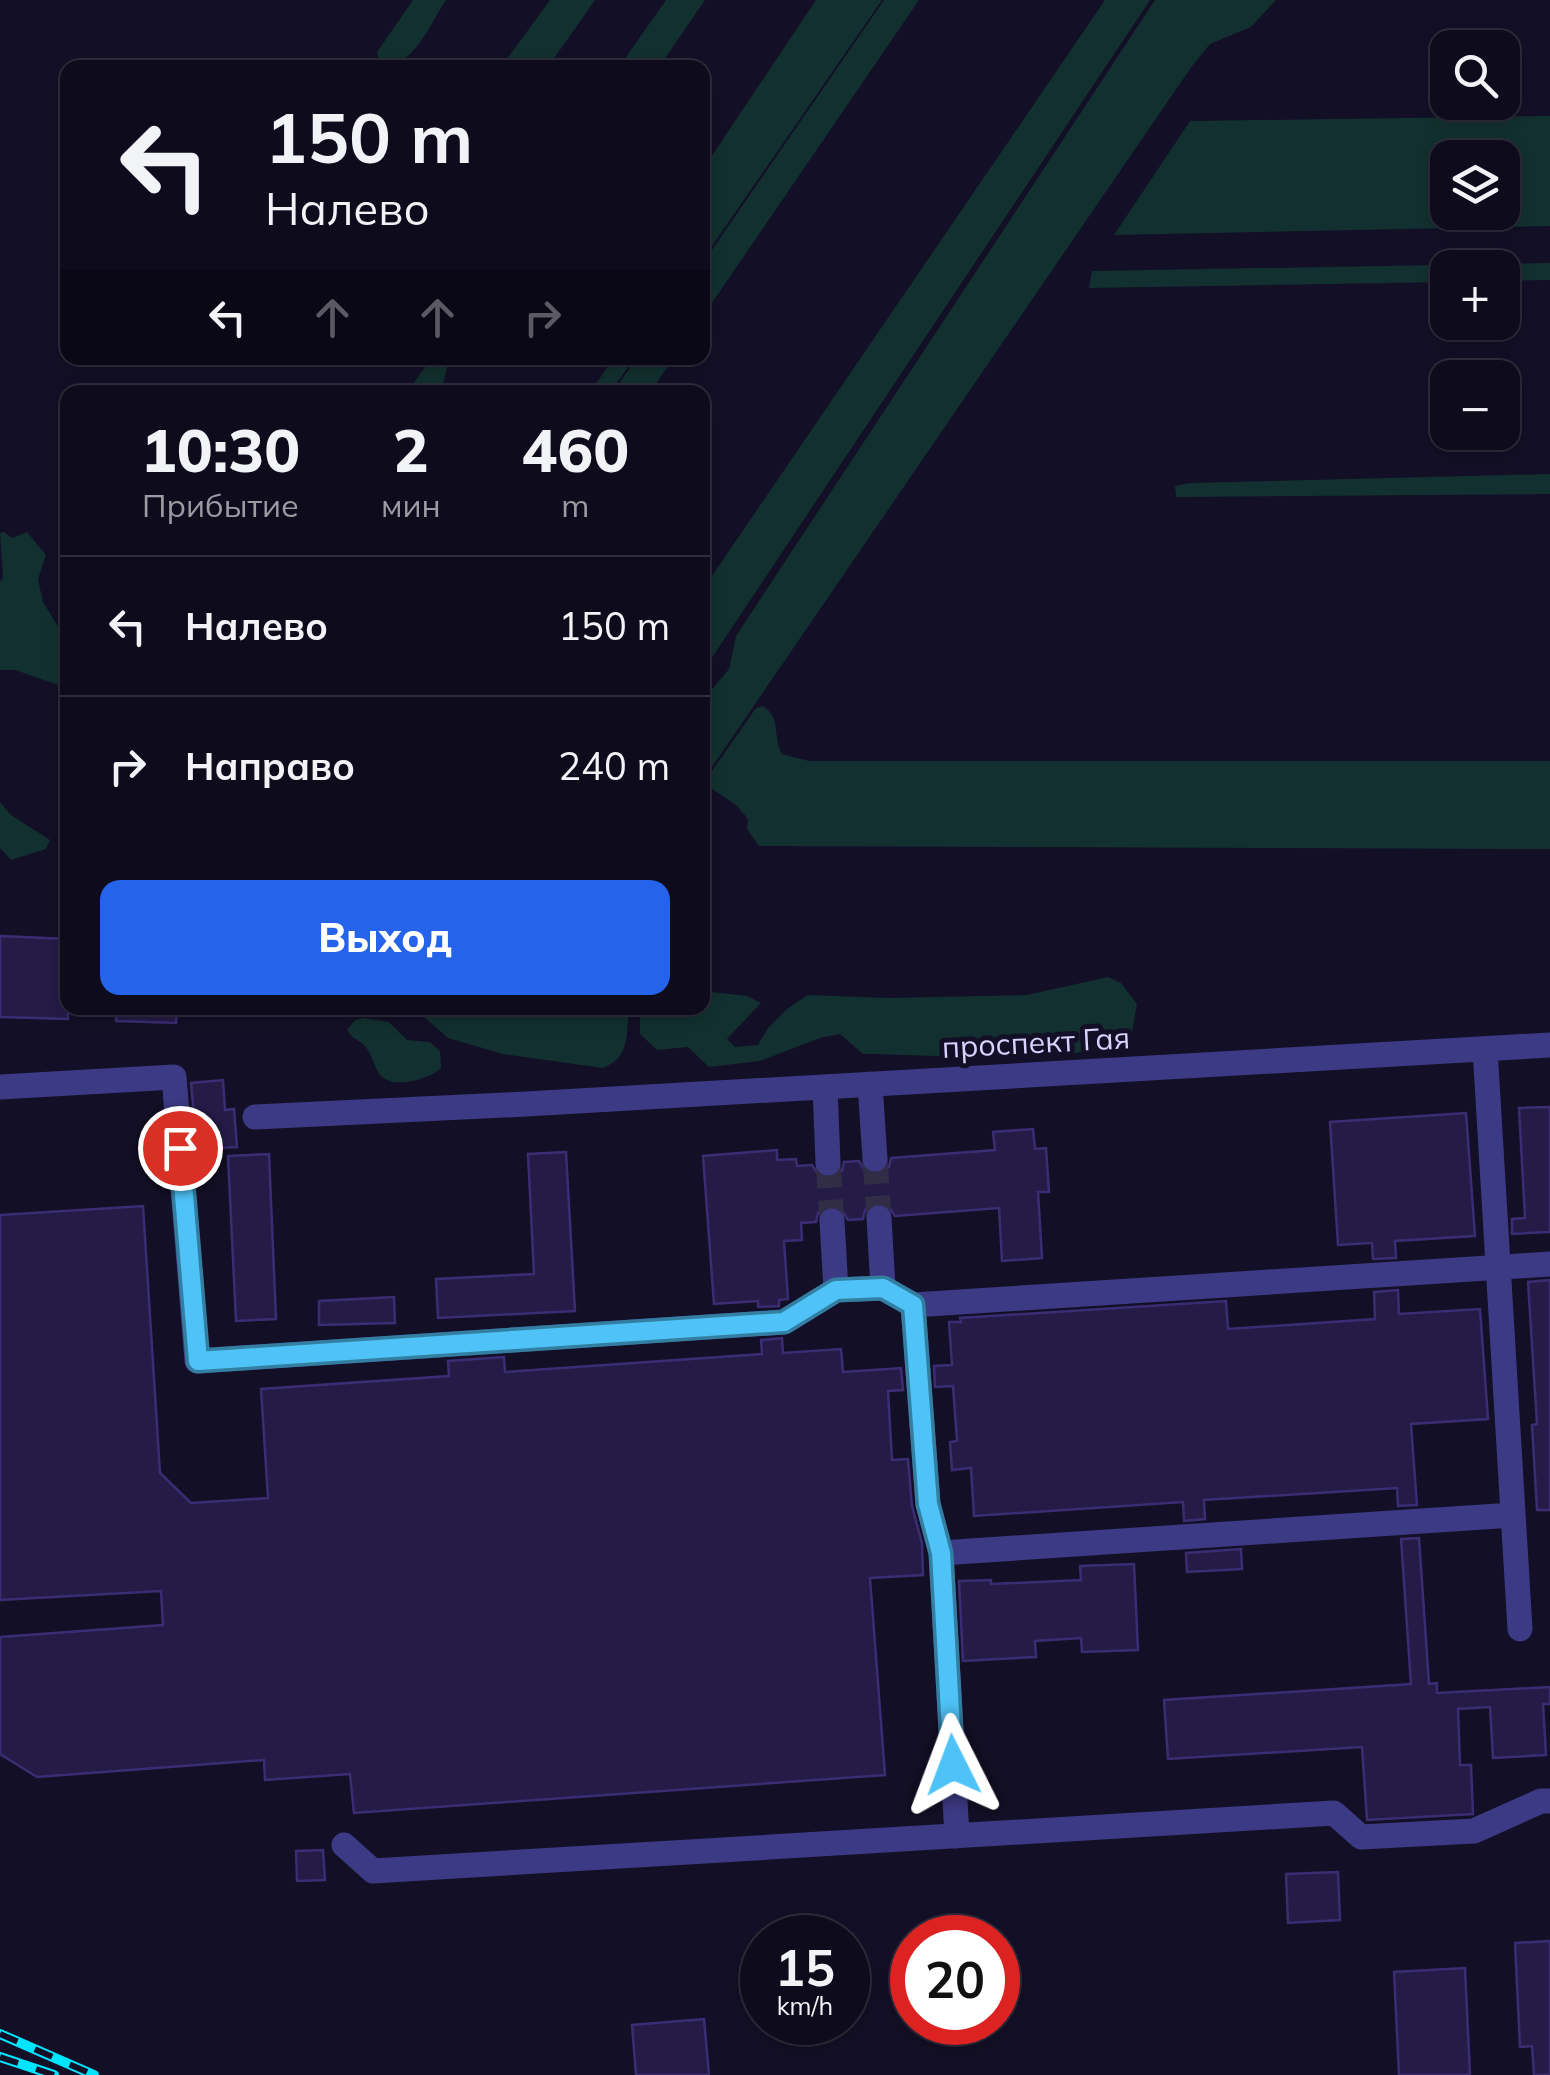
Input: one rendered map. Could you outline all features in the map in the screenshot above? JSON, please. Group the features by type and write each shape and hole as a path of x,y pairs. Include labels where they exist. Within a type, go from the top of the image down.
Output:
{"street":[{"name":"проспект Гая","path":"255,1117 1550,1044"},
{"path":"1485,1049 1520,1629"},
{"path":"0,1087 174,1077 198,1361 784,1322 836,1290 883,1288 913,1305 1550,1264"},
{"path":"870,1084 875,1159"},
{"path":"824,1087 828,1163"},
{"path":"879,1218 883,1288"},
{"path":"832,1221 836,1290"},
{"path":"913,1305 928,1504 941,1553 957,1836"},
{"path":"941,1553 1513,1515"},
{"path":"344,1846 373,1871 1334,1813 1360,1837 1474,1832 1550,1800"}],"green space":[{"path":"413,0 446,0 427,32 402,60 379,60 377,52"},
{"path":"550,0 595,0 553,60 506,60"},
{"path":"666,0 705,0 664,60 624,60"},
{"path":"816,0 882,0 710,249 710,159"},
{"path":"884,0 919,0 710,306 710,253"},
{"path":"1105,0 1150,0 710,660 710,579"},
{"path":"1155,0 1276,0 1251,27 1210,44 1192,66 710,770 710,692 729,669 736,636"},
{"path":"1520,116 1550,116 1550,226 1520,227 1520,140 1430,140 1430,228 1114,235 1190,121 1520,120"},
{"path":"1550,263 1550,280 1520,281 1520,264"},
{"path":"1430,265 1430,282 1089,288 1092,271"},
{"path":"427,365 446,365 443,385 412,385"},
{"path":"609,365 630,365 615,385 595,385"},
{"path":"632,365 669,365 655,385 618,385"},
{"path":"1550,474 1550,494 1176,497 1175,486 1190,483"},
{"path":"27,532 46,555 38,579 43,602 60,630 60,686 15,670 0,670 0,533 12,538"},
{"path":"762,706 772,715 782,754 809,761 1550,761 1550,849 759,846 747,829 748,819 736,805 710,787 710,774 756,708"},
{"path":"0,802 11,815 50,840 46,849 11,860 0,848"},
{"path":"1108,977 1121,983 1137,1004 1131,1038 1077,1053 1002,1057 863,1054 840,1034 760,1061 709,1067 688,1047 657,1050 640,1034 642,1015 710,1015 710,992 747,996 761,1003 727,1039 735,1047 758,1045 787,1009 808,995 1027,995"},
{"path":"422,1015 628,1015 623,1051 603,1068 503,1054 448,1038"},
{"path":"363,1018 389,1022 407,1040 430,1042 440,1051 441,1068 411,1081 386,1079 365,1046 347,1030"}],"building":[{"path":"0,936 60,939 60,1015 68,1015 68,1019 0,1017"},
{"path":"116,1015 177,1015 176,1023 116,1021"},
{"path":"223,1080 225,1110 234,1109 237,1147 197,1149 191,1083"},
{"path":"1550,1107 1550,1232 1512,1234 1512,1219 1525,1218 1519,1108"},
{"path":"1466,1113 1475,1236 1395,1241 1396,1258 1373,1259 1372,1243 1338,1245 1330,1122"},
{"path":"1033,1129 1035,1149 1046,1148 1049,1192 1038,1192 1042,1258 1002,1261 999,1208 895,1216 887,1204 877,1202 865,1210 863,1219 848,1220 840,1207 830,1205 818,1213 816,1222 801,1223 802,1240 784,1241 788,1299 779,1300 779,1306 758,1307 758,1301 714,1304 703,1156 777,1150 777,1160 796,1159 797,1166 812,1165 820,1177 830,1179 842,1171 844,1162 859,1161 867,1173 877,1175 889,1167 891,1158 995,1150 993,1132"},
{"path":"566,1152 575,1311 438,1318 436,1279 534,1274 528,1154"},
{"path":"269,1154 276,1319 236,1321 228,1156"},
{"path":"143,1206 160,1473 191,1503 268,1498 261,1389 449,1376 448,1361 504,1357 505,1372 762,1354 761,1340 782,1338 783,1353 841,1349 843,1372 901,1368 903,1390 888,1391 892,1460 908,1459 912,1506 922,1543 923,1575 870,1578 885,1775 354,1813 350,1774 265,1780 264,1760 37,1777 0,1754 0,1637 163,1625 161,1591 0,1600 0,1215"},
{"path":"1550,1280 1550,1510 1537,1510 1532,1425 1537,1424 1528,1282"},
{"path":"1398,1290 1399,1314 1480,1309 1488,1419 1411,1424 1417,1505 1398,1506 1397,1488 1204,1500 1205,1519 1184,1521 1183,1502 974,1516 971,1468 952,1470 950,1442 957,1441 953,1386 935,1387 934,1366 952,1365 949,1322 961,1322 960,1318 1226,1301 1228,1329 1375,1319 1374,1292"},
{"path":"394,1297 395,1323 319,1325 319,1301"},
{"path":"1419,1538 1429,1684 1437,1683 1437,1693 1550,1687 1550,1704 1543,1704 1546,1755 1493,1758 1490,1707 1458,1709 1460,1765 1471,1765 1473,1814 1367,1820 1362,1747 1168,1759 1164,1700 1411,1684 1401,1539"},
{"path":"1241,1549 1242,1569 1187,1572 1186,1553"},
{"path":"1134,1564 1138,1650 1082,1652 1081,1638 1035,1641 1036,1657 963,1661 959,1581 991,1580 991,1584 1081,1580 1080,1566"},
{"path":"323,1850 325,1880 297,1881 296,1851"},
{"path":"1338,1872 1340,1920 1288,1923 1286,1874"},
{"path":"1550,1941 1550,2075 1534,2075 1532,2046 1520,2047 1515,1943"},
{"path":"1465,1968 1470,2075 1399,2075 1394,1972"},
{"path":"704,2019 709,2075 636,2075 632,2025"}],"tunnel":[{"path":"875,1159 879,1218"},
{"path":"828,1163 832,1221"}],"railway":[{"path":"0,2034 94,2075"},
{"path":"0,2057 54,2075"}],"route":[{"path":"180,1148 198,1361 784,1322 836,1290 883,1288 913,1305 928,1504 941,1553 953,1765"}]}
